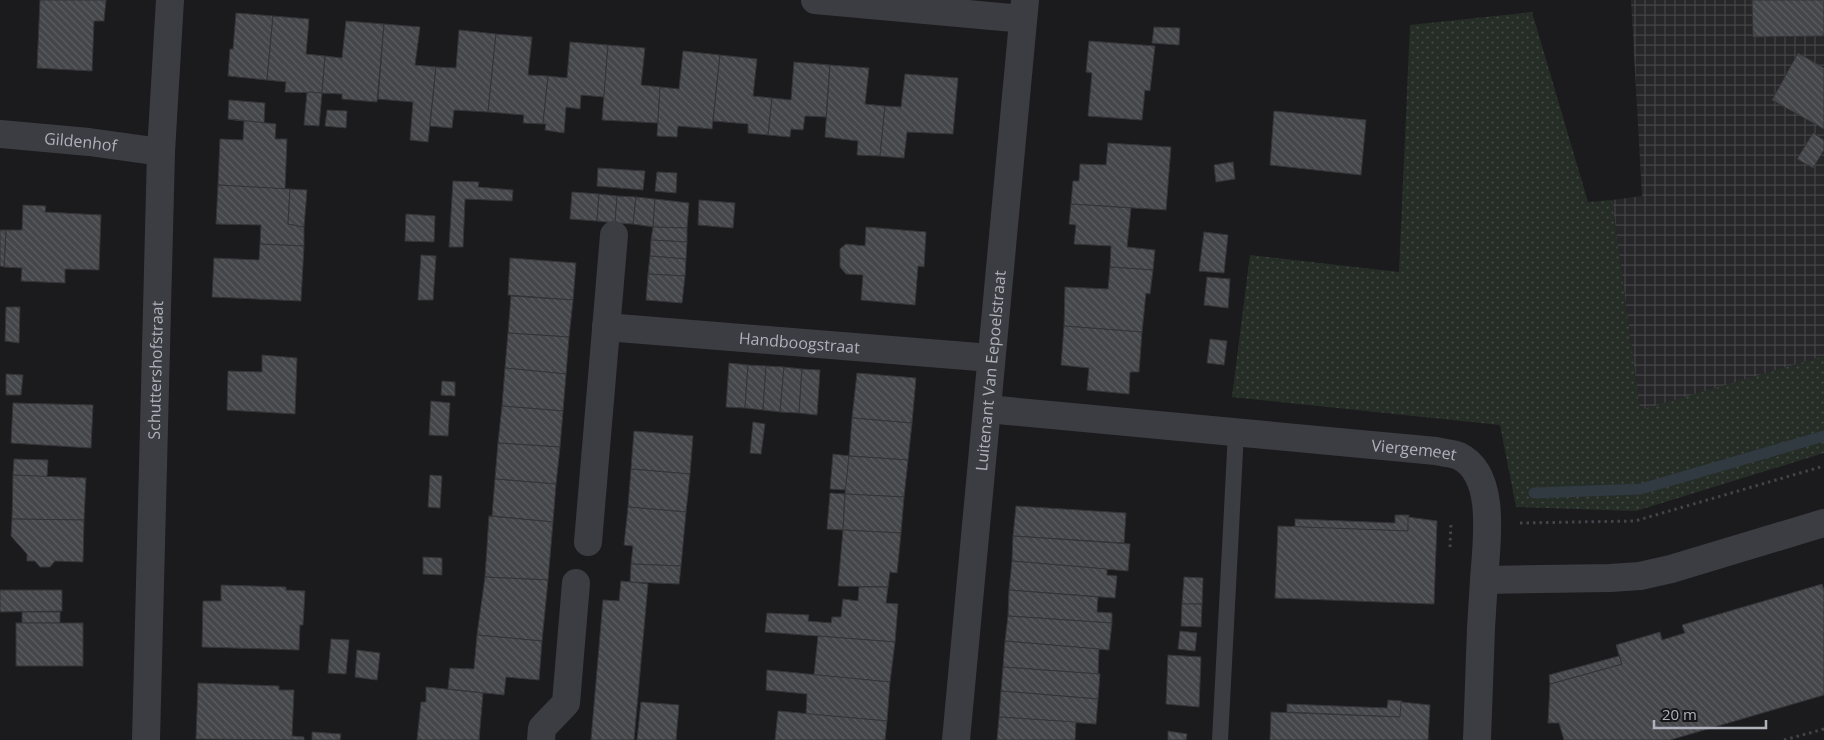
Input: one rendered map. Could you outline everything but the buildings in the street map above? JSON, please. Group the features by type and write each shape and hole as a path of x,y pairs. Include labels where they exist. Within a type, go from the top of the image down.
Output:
{"street":[{"name":"Schuttershofstraat","path":"146,740 161,152 170,0"},
{"path":"815,0 1024,9"},
{"name":"Luitenant Van Eepoelstraat","path":"956,740 1024,9"},
{"name":"Gildenhof","path":"0,134 89,142 161,152"},
{"path":"588,542 614,235"},
{"name":"Handboogstraat","path":"606,327 991,358"},
{"name":"Viergemeet","path":"987,409 1436,451 1459,456 1475,470 1484,490 1487,518 1477,740"},
{"path":"1484,580 1640,576 1670,569 1824,523"},
{"path":"541,740 542,728 566,703 576,583"}],"lane":[{"path":"1220,740 1236,432"}],"path":[{"path":"1512,524 1635,521 1824,466"},
{"path":"1784,740 1824,729"}],"shaded area":[{"path":"1631,0 1824,0 1824,356 1640,411 1612,200 1642,196"},
{"path":"1532,12 1588,202 1612,200 1640,410 1824,356 1824,453 1636,511 1516,507 1500,425 1232,397 1250,255 1399,272 1410,25"}],"waterway":[{"path":"1534,493 1641,489 1824,436"}]}
